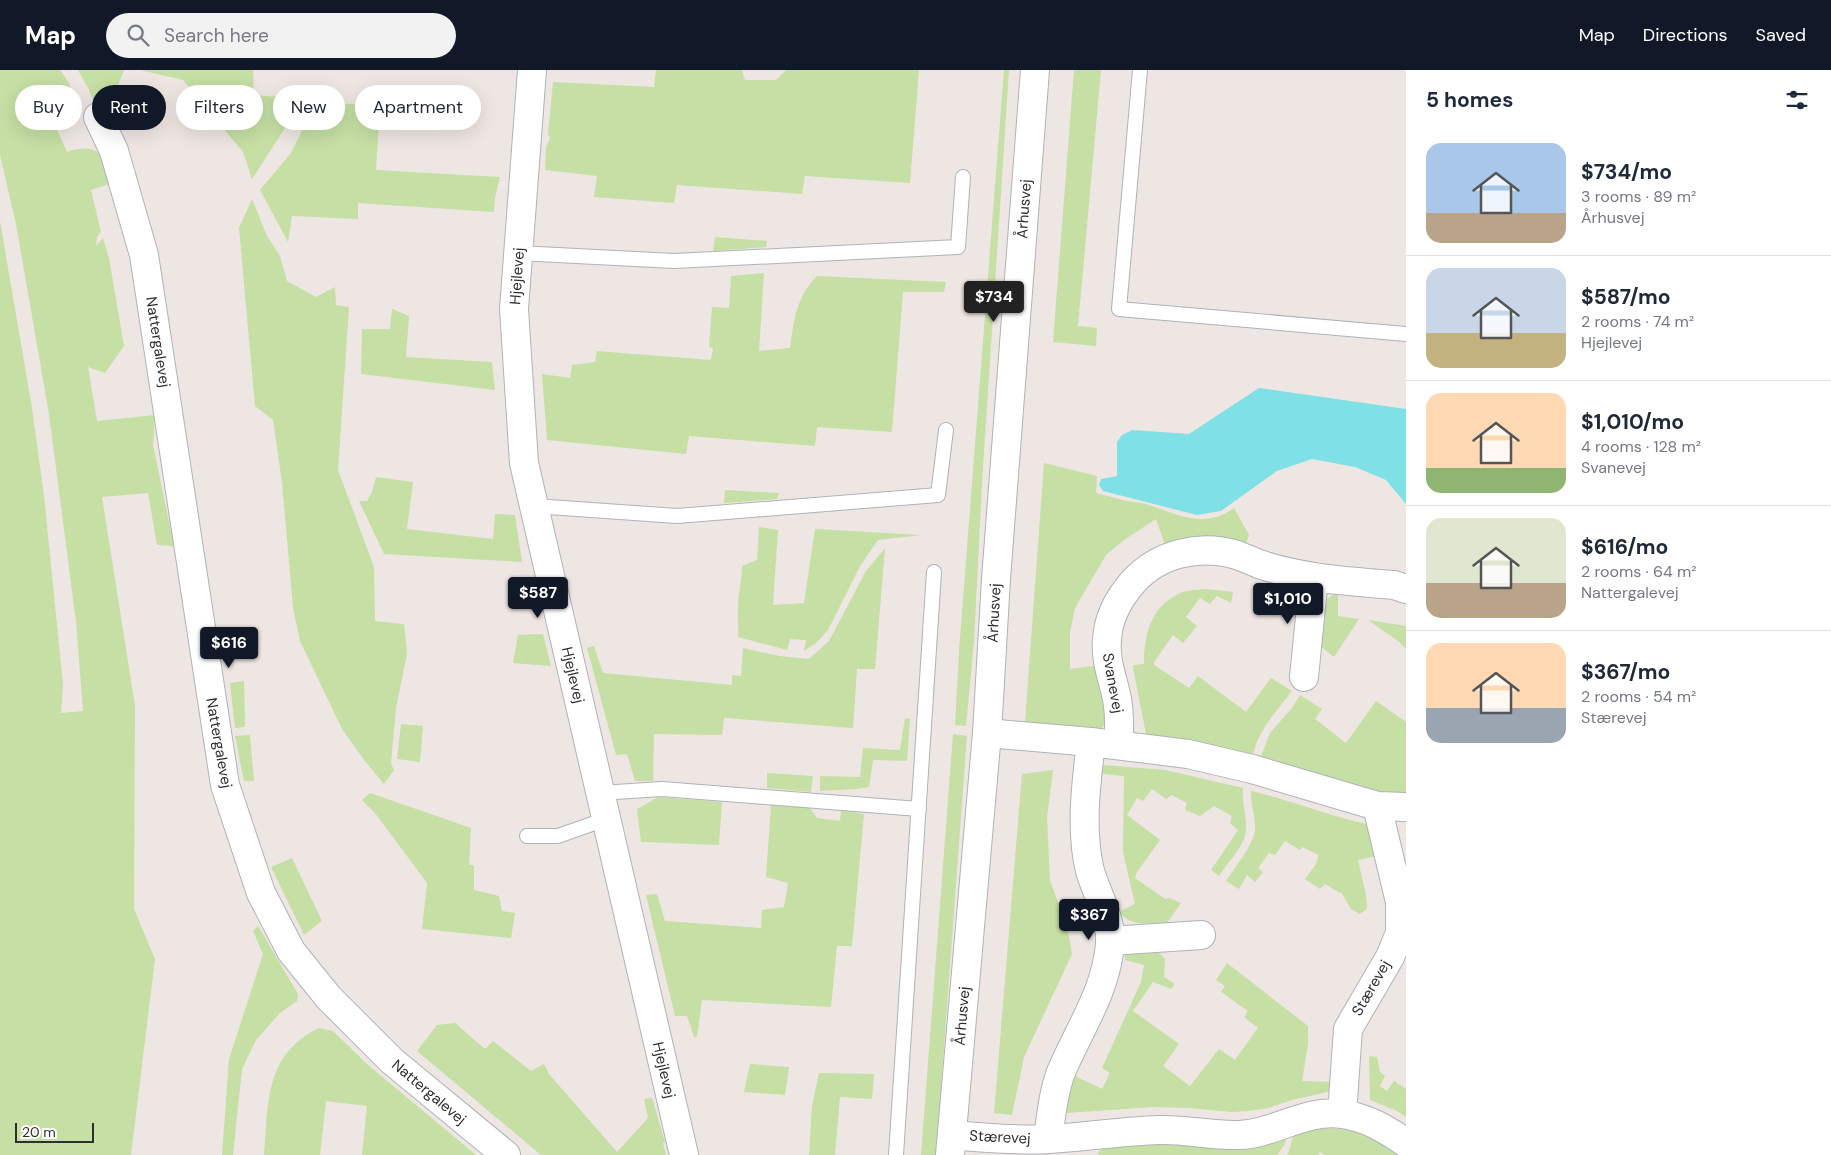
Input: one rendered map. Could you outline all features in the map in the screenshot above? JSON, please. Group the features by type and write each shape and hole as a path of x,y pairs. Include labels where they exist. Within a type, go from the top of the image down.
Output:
{"street":[{"name":"Hjejlevej","path":"532,70 514,318 524,462 684,1155"},
{"name":"Århusvej","path":"951,1145 987,733 996,579 1035,70"},
{"name":"Nattergalevej","path":"104,130 114,151 144,255 225,785 261,893 291,951 329,998 392,1061 506,1155"},
{"name":"Svanevej","path":"1119,745 1120,717 1118,700 1108,664 1106,639 1112,614 1124,592 1141,573 1163,559 1187,551 1212,550 1237,555 1260,564 1314,577 1394,585 1406,588"},
{"path":"1304,677 1314,577"},
{"path":"987,733 1091,742 1188,754 1242,766 1378,806 1406,807"},
{"name":"Stærevej","path":"1048,1139 1061,1074 1098,993 1107,968 1110,941 1105,915 1090,870 1085,830 1091,742"},
{"name":"Stærevej","path":"1342,1114 1348,1029 1390,957 1400,933 1400,902 1378,806"},
{"path":"1110,941 1201,935"},
{"name":"Stærevej","path":"951,1145 980,1138 1048,1139 1080,1146 1160,1130 1238,1135 1256,1133 1321,1113 1342,1114 1366,1120 1388,1130 1406,1143"}],"lane":[{"path":"1140,70 1119,309 1406,334"},
{"path":"518,252 674,261 958,247 963,177"},
{"path":"534,506 677,516 938,495 946,430"},
{"path":"896,1155 934,572"},
{"path":"600,793 662,789 919,809"},
{"path":"527,836 558,836 606,819"}],"green space":[{"path":"0,70 60,70 70,85 15,85 15,130 57,130 67,152 85,149 94,150 103,155 109,184 91,190 101,232 97,237 96,246 103,238 109,258 124,346 105,373 88,367 97,421 155,415 153,445 174,546 157,545 148,493 102,497 135,706 134,909 155,959 131,1155 0,1155 0,221 32,408 44,496 63,685 61,713 83,711 76,622 49,414 16,224 0,155"},
{"path":"78,70 124,70 118,85 92,85 92,98"},
{"path":"140,70 253,70 254,85 187,85 183,80"},
{"path":"656,70 742,70 745,80 776,80 786,70 919,70 910,183 805,176 802,194 677,185 674,203 594,197 597,176 545,170 546,148 550,138 548,134 553,82 654,87"},
{"path":"1004,70 1009,70 982,483 974,642 966,726 955,725 959,651"},
{"path":"1074,70 1101,70 1078,326 1097,328 1096,346 1053,342"},
{"path":"263,96 273,97 273,130 284,130 252,179 243,152 225,130 263,130"},
{"path":"345,104 355,104 355,130 379,130 376,170 500,177 494,212 358,203 358,219 292,216 288,242 260,190 291,153 302,130 345,130"},
{"path":"252,199 267,236 280,256 287,281 316,297 335,287 336,305 349,307 338,470 374,567 375,621 404,624 407,654 396,708 391,764 394,770 384,784 342,729 300,641 293,608 282,482 273,420 255,406 239,228"},
{"path":"715,237 767,241 766,247 713,251"},
{"path":"764,273 759,351 790,348 800,301 804,292 817,276 946,282 944,292 903,292 892,432 817,427 815,446 689,436 686,454 547,440 542,374 570,378 572,365 595,362 597,351 711,360 713,348 709,347 712,307 729,308 731,276"},
{"path":"392,309 409,316 406,357 492,362 495,390 361,374 362,329 390,329"},
{"path":"1044,463 1097,476 1096,493 1125,501 1146,504 1190,518 1212,518 1223,515 1234,508 1249,535 1246,544 1165,545 1156,519 1124,540 1106,555 1075,608 1070,632 1070,669 1094,666 1104,699 1107,721 1101,729 1025,722"},
{"path":"376,477 413,482 407,529 493,539 495,514 515,515 522,562 384,554 359,501 367,501 372,492"},
{"path":"725,490 779,493 777,499 724,503"},
{"path":"759,527 778,530 773,605 804,603 815,529 921,535 878,540 860,566 828,630 816,643 804,651 806,640 790,639 787,650 738,637 738,603 742,566 757,560"},
{"path":"885,548 875,669 857,669 853,728 724,718 722,735 654,734 653,781 635,781 627,754 616,755 587,648 594,646 603,673 732,685 732,675 741,676 743,648 779,656 809,659 829,641 866,571"},
{"path":"1205,589 1233,592 1231,603 1217,596 1210,604 1200,598 1186,617 1197,626 1183,643 1173,635 1154,662 1154,665 1189,688 1198,676 1246,712 1271,678 1292,691 1274,713 1259,737 1253,755 1197,742 1146,734 1133,665 1144,664 1147,633 1150,624 1161,607 1168,600 1181,593"},
{"path":"1338,591 1338,616 1359,619 1334,657 1319,645 1325,601"},
{"path":"1368,620 1406,626 1406,649 1398,641"},
{"path":"543,634 551,666 513,663 518,635"},
{"path":"244,681 245,727 235,728 230,683"},
{"path":"1300,695 1322,709 1315,719 1346,743 1376,701 1406,722 1406,794 1378,794 1261,756 1270,733 1292,708"},
{"path":"905,718 910,719 907,761 873,760 869,787 820,791 820,776 860,777 863,748 900,750"},
{"path":"401,724 423,726 420,762 397,759"},
{"path":"953,734 967,736 936,1155 921,1155"},
{"path":"250,735 254,781 244,781 235,736"},
{"path":"1103,765 1165,770 1243,788 1246,833 1239,848 1219,876 1211,870 1238,830 1230,823 1232,816 1214,806 1200,816 1185,810 1187,803 1172,795 1166,799 1152,789 1143,801 1137,798 1127,815 1160,840 1137,872 1135,878 1165,899 1169,898 1181,903 1167,923 1136,923 1121,914 1122,910 1135,904 1123,852 1124,776 1102,774"},
{"path":"1053,770 1047,818 1050,880 1068,931 1072,954 1024,1057 1012,1115 994,1113 1022,774"},
{"path":"767,773 813,776 811,792 767,788"},
{"path":"1251,791 1371,825 1376,856 1358,860 1366,895 1367,909 1360,914 1351,909 1341,892 1325,884 1320,889 1305,879 1316,864 1319,855 1302,847 1300,850 1285,841 1275,855 1269,853 1258,868 1263,872 1255,882 1247,875 1239,889 1226,881 1254,836 1255,825"},
{"path":"370,793 471,828 469,865 474,865 474,890 499,896 502,911 515,913 511,938 422,929 427,883 375,813 362,800"},
{"path":"658,797 722,802 719,845 641,842 637,809"},
{"path":"771,805 810,808 817,818 840,821 841,810 864,814 852,946 837,946 831,1007 702,1000 697,1037 694,1037 687,1016 675,1016 646,895 657,894 665,921 761,928 762,910 784,907 788,883 766,877"},
{"path":"292,858 322,921 304,935 271,867"},
{"path":"258,926 298,994 297,1001 280,1013 256,1040 242,1069 233,1155 222,1155 229,1059 263,954 253,931"},
{"path":"1133,948 1155,948 1165,959 1164,977 1175,984 1171,989 1153,982 1133,1011 1179,1044 1163,1066 1190,1086 1219,1049 1235,1060 1258,1028 1244,1017 1248,1011 1221,992 1225,986 1216,980 1227,963 1308,1026 1308,1044 1302,1081 1331,1082 1331,1091 1268,1108 1248,1111 1232,1112 1153,1107 1067,1113 1067,1101 1073,1075 1102,1089 1110,1073 1102,1068 1141,982 1144,965 1125,960 1125,956"},
{"path":"455,1023 485,1049 493,1041 531,1071 544,1064 549,1074 617,1152 648,1118 644,1099 652,1098 665,1142 663,1143 666,1155 541,1155 417,1051 437,1025"},
{"path":"319,1028 333,1031 368,1065 476,1155 362,1155 367,1106 326,1101 320,1155 264,1155 269,1099 279,1066 288,1052 301,1039"},
{"path":"1369,1056 1377,1057 1380,1072 1385,1076 1380,1086 1387,1091 1394,1081 1406,1089 1406,1117 1397,1111 1370,1100"},
{"path":"750,1064 789,1067 785,1095 744,1092"},
{"path":"819,1073 874,1074 872,1099 840,1097 835,1155 809,1155 812,1106"},
{"path":"1319,1128 1354,1131 1372,1137 1401,1155 1325,1155 1320,1152 1318,1155 1287,1155 1296,1133 1305,1129"},
{"path":"1287,1134 1285,1144 1277,1155 1098,1155 1099,1151 1109,1145"}],"water":[{"path":"1259,388 1406,409 1406,504 1386,480 1355,467 1312,459 1277,471 1221,511 1197,515 1103,491 1099,485 1101,479 1117,476 1117,442 1122,435 1132,430 1189,434"}]}
